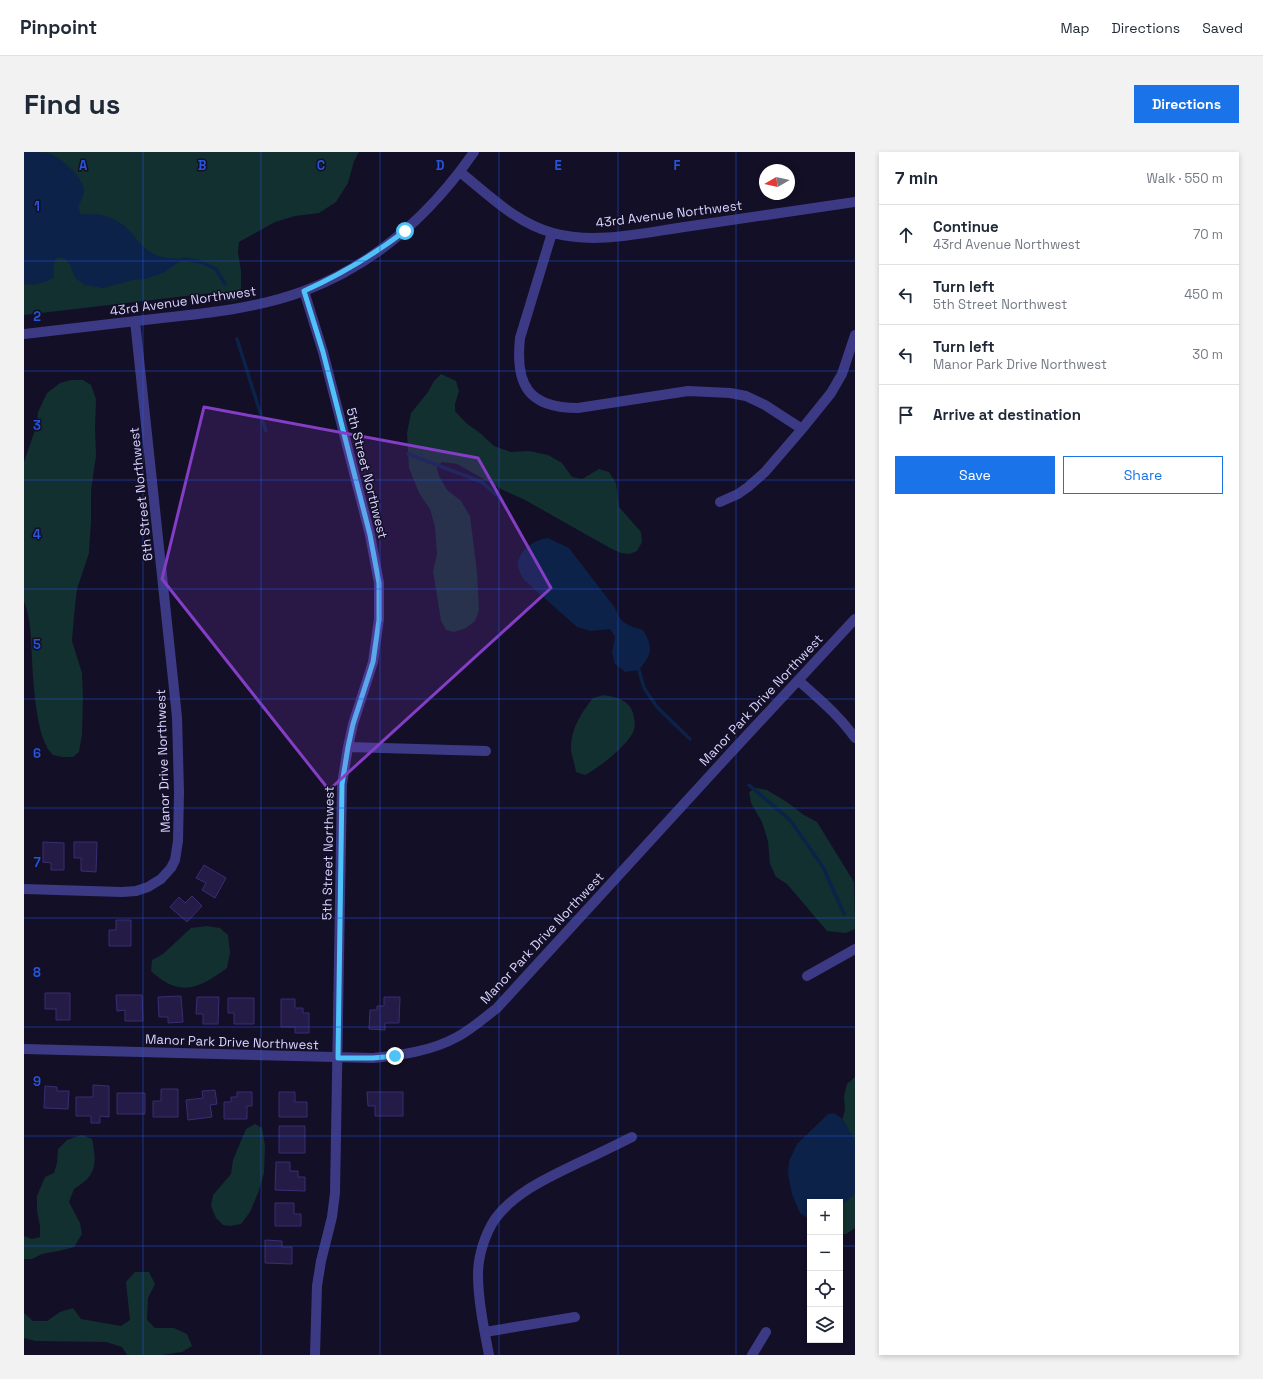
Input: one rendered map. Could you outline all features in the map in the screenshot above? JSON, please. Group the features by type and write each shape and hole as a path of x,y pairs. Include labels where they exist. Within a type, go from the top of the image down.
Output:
{"street":[{"path":"460,172 474,152"},
{"name":"43rd Avenue Northwest","path":"24,334 235,309 262,304 304,291 349,269 399,236 418,220 460,172 513,215 532,226 552,233 585,238 624,235 855,202"},
{"path":"552,233 520,338 518,354 522,381 529,392 538,400 550,406 578,408 688,391 730,393 746,396 765,405 802,429"},
{"name":"5th Street Northwest","path":"304,291 325,360 370,535 379,583 379,620 373,662 353,724 342,784 335,1193 332,1217 321,1261 317,1286 315,1355"},
{"name":"6th Street Northwest","path":"135,321 172,665"},
{"path":"720,502 738,494 766,472 802,429 831,393 842,374 855,335"},
{"name":"Manor Park Drive Northwest","path":"24,1049 373,1058 415,1052 437,1046 457,1038 497,1008 855,619"},
{"name":"Manor Drive Northwest","path":"24,889 122,892 136,891 156,883 171,868 175,860 178,841 179,792 177,717 172,665"},
{"path":"798,680 833,711 855,738"},
{"path":"348,747 486,751"},
{"path":"806,976 855,949"},
{"path":"489,1355 478,1273 481,1252 486,1236 495,1220 507,1206 529,1189 552,1176 632,1137"},
{"path":"485,1332 575,1317"},
{"path":"752,1355 766,1332"}],"highlighted area":[{"path":"204,407 478,458 551,588 329,790 162,579"}],"green space":[{"path":"24,152 359,152 354,161 348,183 336,202 319,213 295,216 275,222 239,242 238,252 241,271 241,288 237,300 225,301 220,292 24,315"},
{"path":"441,374 456,381 459,391 455,404 455,411 466,423 494,446 511,452 529,451 548,455 562,463 572,477 582,479 599,469 609,472 616,483 619,507 641,532 642,542 637,551 629,554 621,553 610,548 457,464 442,462 437,468 439,476 447,490 461,501 470,516 477,572 479,610 475,621 466,628 454,632 446,630 441,621 433,571 437,554 435,527 430,509 419,493 409,468 407,433 411,413 428,392 434,381"},
{"path":"71,380 83,380 91,385 96,399 96,456 91,490 89,553 77,589 72,641 82,673 82,734 79,752 73,757 62,757 53,755 46,746 40,727 36,703 30,630 24,601 24,462 37,424 38,412 47,393 60,383"},
{"path":"604,695 622,700 628,705 634,716 634,729 628,740 617,751 585,775 576,772 571,750 572,736 577,722 593,698"},
{"path":"756,788 767,790 817,822 854,882 855,929 846,933 827,931 787,884 776,877 770,864 768,841 762,822 751,803 749,792"},
{"path":"207,926 220,928 228,935 230,953 227,968 207,981 189,988 171,985 151,971 152,960 163,954 191,928"},
{"path":"855,1077 855,1159 841,1124 845,1110 844,1096 847,1084"},
{"path":"255,1124 262,1128 265,1146 264,1173 258,1193 250,1212 241,1224 230,1226 223,1225 216,1218 211,1206 213,1195 231,1174 233,1160 246,1129"},
{"path":"82,1135 92,1139 95,1155 94,1168 87,1179 74,1189 69,1202 80,1223 82,1234 74,1247 42,1254 32,1259 24,1259 24,1236 32,1239 40,1237 37,1196 45,1177 54,1173 57,1163 58,1149 67,1140"},
{"path":"855,1186 855,1228 846,1234 843,1234 843,1199"},
{"path":"135,1272 149,1272 155,1284 148,1298 147,1320 155,1328 174,1328 187,1334 192,1346 182,1352 162,1355 127,1355 122,1347 106,1342 35,1341 24,1338 24,1313 33,1321 47,1321 60,1312 73,1308 81,1319 121,1326 130,1320 126,1282"}],"water":[{"path":"24,152 49,153 54,155 71,169 83,186 84,195 79,205 81,214 101,215 113,219 125,226 148,251 153,254 165,258 184,259 163,273 145,279 133,280 103,288 85,285 75,278 70,265 62,257 56,258 54,264 54,277 40,284 24,284"},
{"path":"548,538 569,548 615,608 622,621 643,630 649,642 650,651 647,659 639,670 625,672 615,664 612,652 615,637 610,629 590,631 577,627 524,580 518,567 521,554 533,543"},
{"path":"834,1113 843,1119 855,1141 855,1194 843,1204 843,1199 807,1199 807,1218 800,1213 792,1194 788,1174 789,1161 797,1144 828,1114"}],"building":[{"path":"43,842 64,843 64,870 51,870 51,863 43,862"},
{"path":"74,842 97,842 96,872 81,871 81,858 74,858"},
{"path":"204,865 226,878 215,898 202,890 206,883 196,878"},
{"path":"192,896 202,906 187,922 170,907 179,897 185,903"},
{"path":"116,920 131,920 131,946 109,946 109,930 116,930"},
{"path":"45,993 70,993 70,1020 56,1020 56,1009 45,1009"},
{"path":"116,995 142,995 143,1021 125,1021 125,1010 117,1011"},
{"path":"181,996 183,1022 168,1023 168,1017 159,1017 158,997"},
{"path":"197,997 219,997 218,1024 203,1024 203,1014 196,1014"},
{"path":"384,997 400,997 399,1023 385,1023 385,1030 369,1029 370,1010 377,1010 377,1006 384,1006"},
{"path":"228,998 254,998 254,1024 234,1024 234,1013 228,1013"},
{"path":"281,999 295,999 295,1008 303,1008 303,1013 309,1013 309,1033 295,1033 295,1027 281,1027"},
{"path":"93,1085 109,1086 109,1117 100,1116 100,1123 91,1123 91,1116 76,1116 76,1097 93,1097"},
{"path":"45,1086 57,1087 57,1091 69,1091 68,1109 44,1108"},
{"path":"161,1089 178,1089 178,1117 153,1117 153,1101 161,1101"},
{"path":"215,1090 217,1104 210,1105 212,1117 188,1120 186,1100 203,1098 202,1091"},
{"path":"237,1092 252,1092 252,1106 247,1106 247,1119 224,1119 224,1102 231,1102 231,1097 237,1097"},
{"path":"279,1092 295,1092 295,1102 307,1102 307,1117 279,1117"},
{"path":"367,1092 403,1092 403,1116 375,1116 375,1106 368,1106"},
{"path":"117,1093 145,1093 145,1114 117,1114"},
{"path":"279,1126 305,1126 305,1153 279,1153"},
{"path":"276,1162 290,1162 290,1171 298,1171 298,1177 305,1177 305,1191 275,1190"},
{"path":"275,1203 294,1203 294,1214 301,1214 301,1226 275,1226"},
{"path":"265,1240 282,1241 282,1247 292,1247 292,1264 265,1263"}],"waterway":[{"path":"184,259 201,262 216,269 225,284"},
{"path":"237,339 266,431"},
{"path":"408,454 482,482 502,500"},
{"path":"639,670 644,688 657,707 690,739"},
{"path":"749,785 790,820 823,867 844,914"}],"route":[{"path":"395,1056 373,1058 338,1058 342,784 353,724 373,662 379,620 379,583 370,535 323,352 304,291 365,260 405,231"}]}
